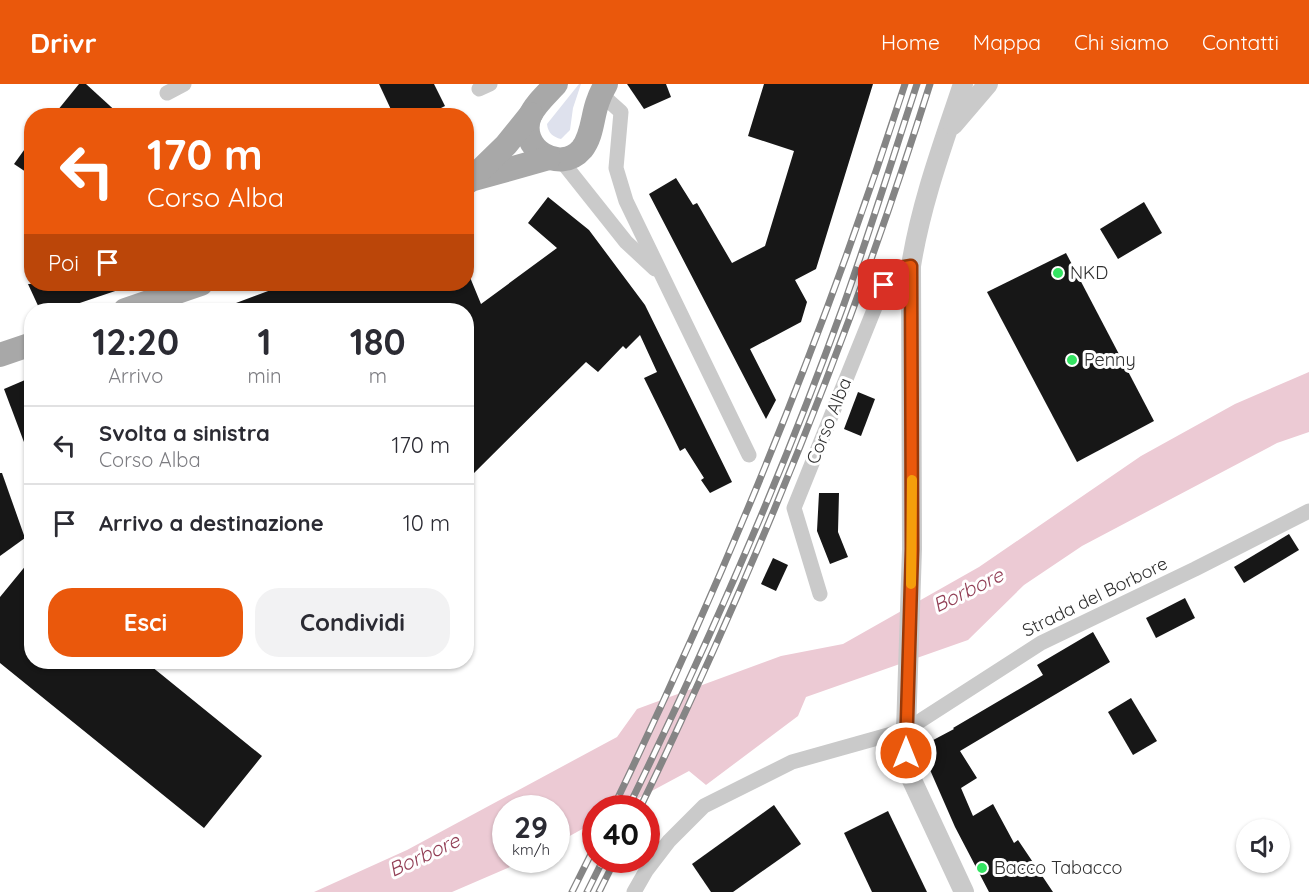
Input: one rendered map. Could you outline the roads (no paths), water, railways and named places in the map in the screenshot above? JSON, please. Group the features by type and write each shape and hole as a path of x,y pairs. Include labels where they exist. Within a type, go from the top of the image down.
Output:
{"main road":[{"path":"474,175 506,145 556,84"},
{"path":"474,180 554,159 570,157 580,152 591,130 603,89"},
{"path":"531,114 527,124 532,145 539,153 554,159"},
{"path":"145,303 181,291"},
{"path":"0,355 24,347"}],"street":[{"path":"167,93 184,84"},
{"path":"963,84 927,190 917,228 911,266 912,549 906,753 910,778 964,892"},
{"path":"948,131 988,84"},
{"path":"603,89 621,112 616,168 620,185 749,455"},
{"path":"591,130 618,137"},
{"path":"554,159 626,242 664,278"},
{"name":"Corso Alba","path":"820,594 794,508 884,285 893,269 911,266"},
{"name":"Strada del Borbore","path":"634,892 646,871 669,841 704,806 792,762 906,730 1041,643 1309,511"}],"water":[{"name":"Borbore","path":"1309,372 1309,432 1277,443 1082,546 1024,585 968,640 806,697 798,716 706,785 689,771 644,795 582,795 582,829 570,836 570,795 509,795 617,737 637,709 781,656 843,644 979,567 1141,456 1235,404"},
{"name":"Borbore","path":"492,804 492,873 496,873 452,892 314,892 407,850"}],"railway":[{"path":"619,795 695,631 771,451 842,269 905,84"},
{"path":"634,795 687,684 770,496 854,277 917,84"},
{"path":"646,795 722,631 798,451 868,269 930,84"},
{"path":"572,892 582,872"},
{"path":"587,892 596,873"},
{"path":"599,892 608,873"}],"place":[{"name":"NKD","path":"1058,273"},
{"name":"Penny","path":"1072,360"},
{"name":"Bacco Tabacco","path":"982,868"}]}
